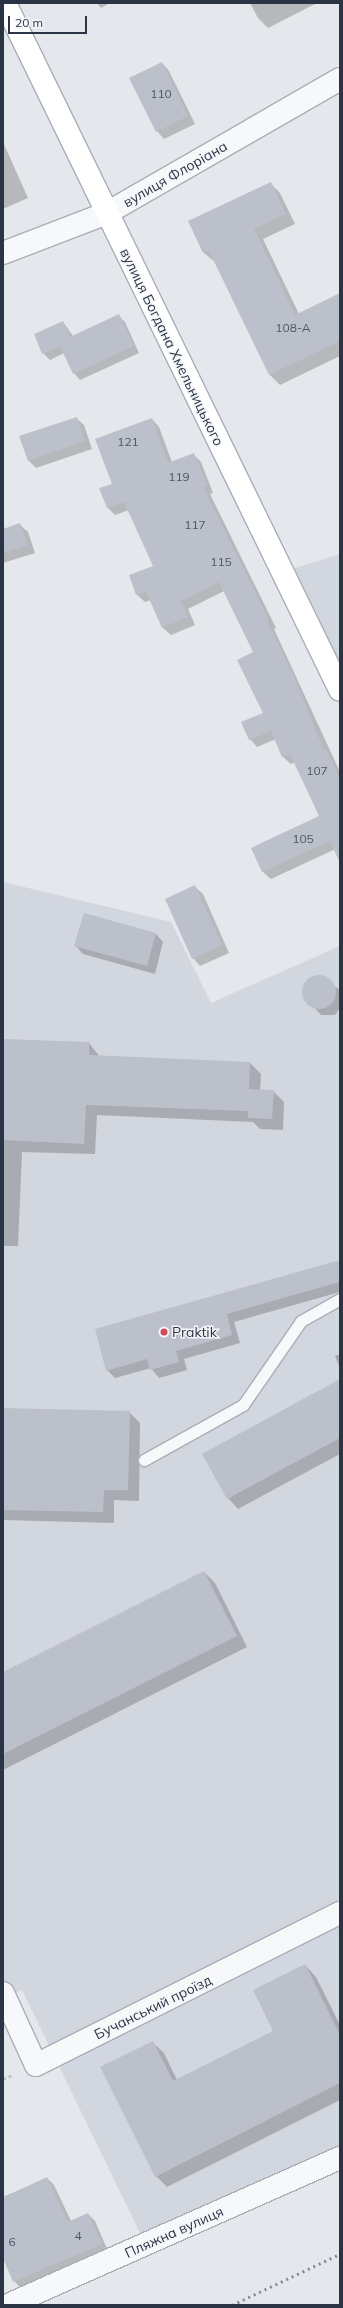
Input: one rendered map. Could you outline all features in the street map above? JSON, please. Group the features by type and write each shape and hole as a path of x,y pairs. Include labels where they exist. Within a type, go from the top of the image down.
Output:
{"highway":[{"name":"вулиця Богдана Хмельницького","path":"5,3 340,690"}],"street":[{"name":"вулиця Флоріана","path":"3,253 108,213 340,79"},
{"name":"Бучанський проїзд","path":"3,1993 36,2065 340,1913"},
{"name":"Пляжна вулиця","path":"8,2305 340,2158"}],"lane":[{"path":"144,1460 242,1405 301,1321 340,1299"}],"shaded area":[{"path":"340,554 340,690 283,572"},
{"path":"3,882 171,922 211,1003 340,946 340,2145 140,2233 22,1990 3,1999"}],"building":[{"path":"162,62 188,116 156,132 129,78"},
{"path":"271,182 286,214 254,229 295,315 340,293 340,341 269,375 209,251 203,253 188,221"},
{"path":"119,314 134,346 73,374 60,346 42,354 34,334 63,321 70,337"},
{"path":"77,417 85,441 28,461 19,436"},
{"path":"152,418 168,463 194,453 207,485 203,487 269,620 267,621 293,674 324,750 326,749 340,779 340,863 330,841 262,872 251,848 319,816 290,754 282,757 271,731 249,740 241,722 263,713 237,660 253,652 219,582 181,601 188,617 162,628 146,592 136,595 129,575 153,566 124,502 107,508 99,488 112,484 95,439"},
{"path":"20,523 28,545 3,553 3,529"},
{"path":"195,885 222,945 192,959 165,899"},
{"path":"84,913 156,933 147,966 74,946"},
{"path":"316,975 322,975 331,980 335,986 335,998 331,1004 322,1009 316,1009 307,1004 302,995 302,989 307,980"},
{"path":"3,1039 89,1042 89,1055 250,1062 249,1089 274,1090 272,1119 248,1118 248,1111 86,1105 84,1144 3,1140"},
{"name":"Praktik","path":"340,1260 340,1282 227,1314 232,1335 176,1351 179,1362 150,1370 147,1359 106,1371 95,1329"},
{"path":"340,1379 340,1438 227,1499 202,1454"},
{"path":"3,1408 130,1411 128,1490 104,1490 103,1512 3,1510"},
{"path":"204,1571 237,1636 3,1754 3,1672"},
{"path":"305,1964 340,2035 340,2083 155,2177 100,2067 153,2041 173,2081 273,2031 253,1990"},
{"path":"47,2177 68,2222 88,2213 102,2244 13,2282 3,2258 3,2198"}],"railway":[{"path":"232,2305 340,2254"}],"place":[{"name":"Praktik","path":"164,1332"}]}
